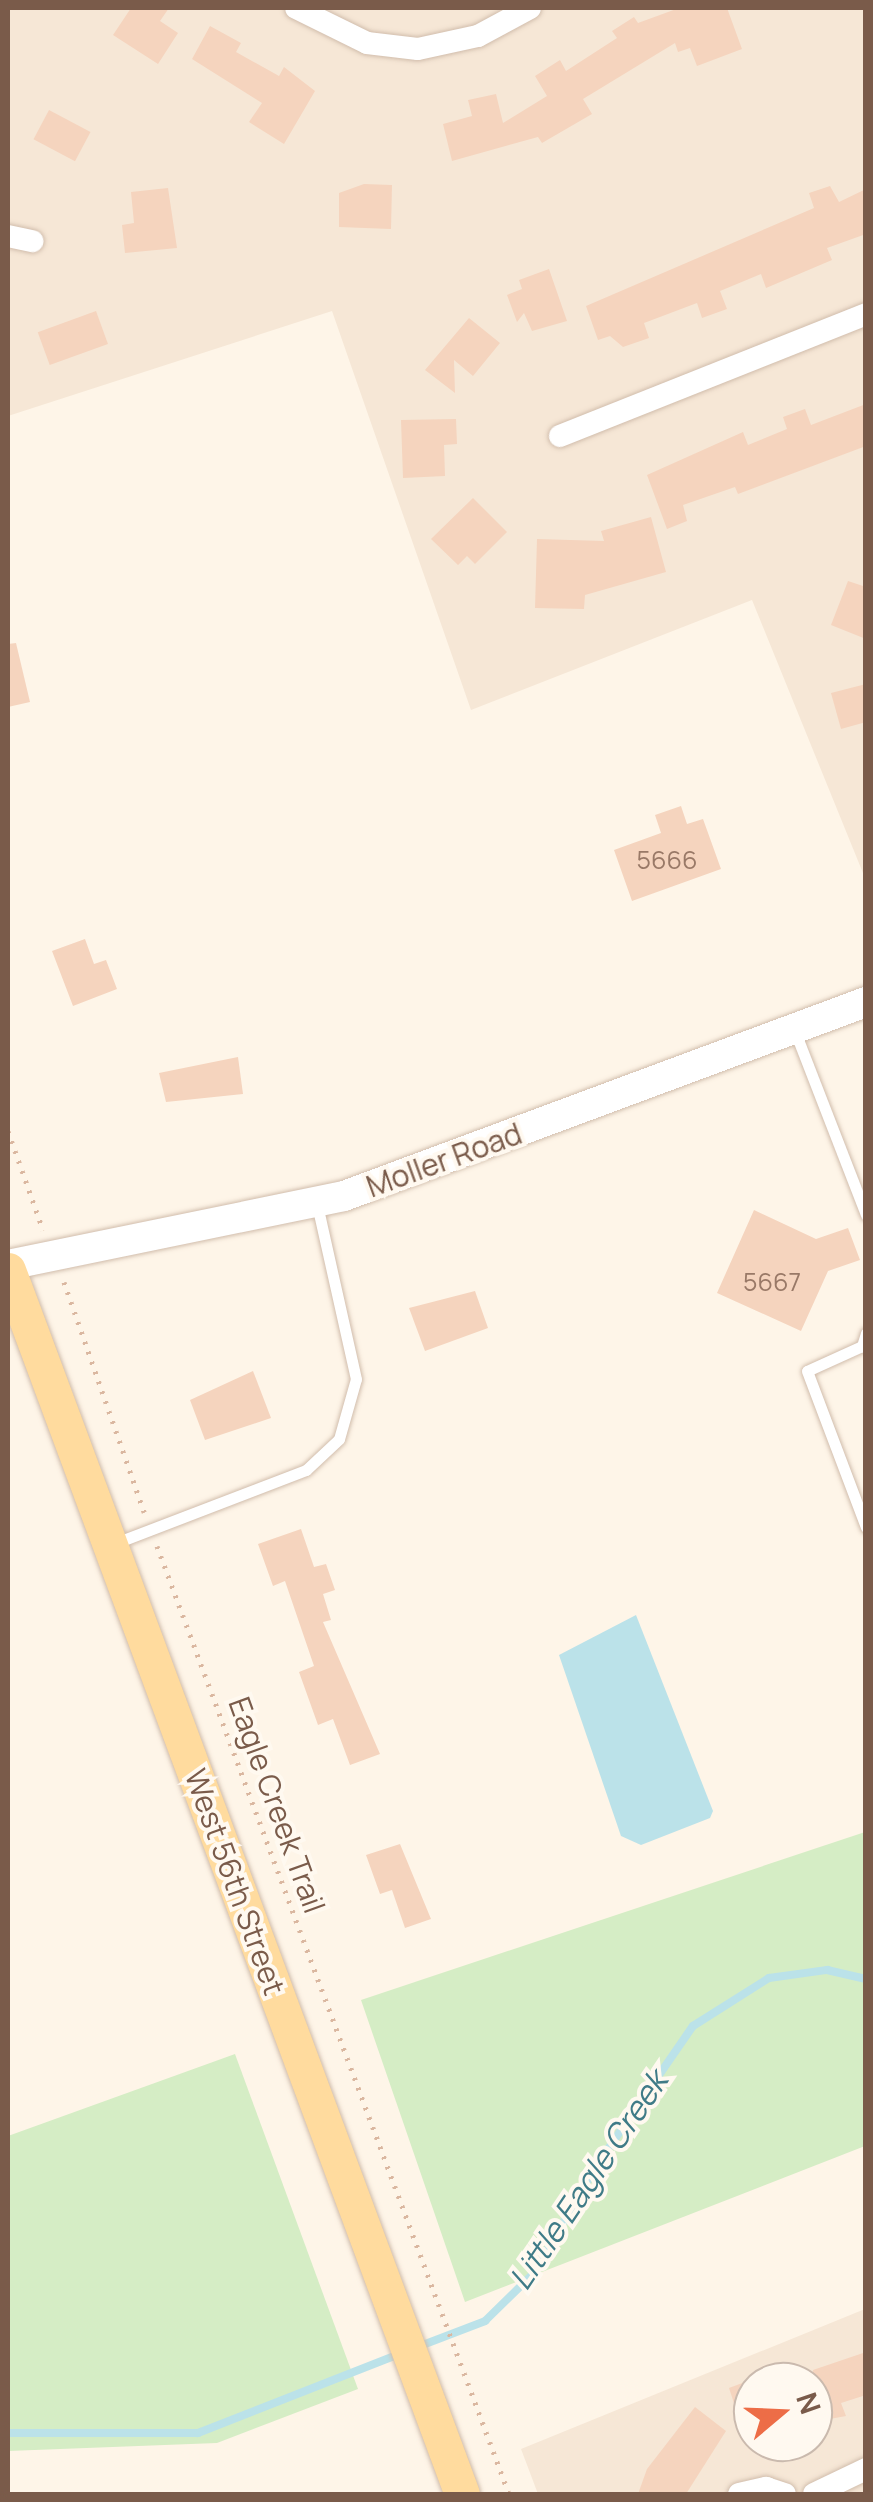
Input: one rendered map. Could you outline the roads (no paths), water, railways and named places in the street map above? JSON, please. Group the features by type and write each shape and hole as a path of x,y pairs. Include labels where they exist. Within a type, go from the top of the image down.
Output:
{"main road":[{"name":"West 56th Street","path":"8,1267 462,2494"}],"street":[{"path":"296,8 368,43 418,49 478,36 530,8"},
{"path":"8,236 32,242"},
{"path":"560,436 866,314"},
{"name":"Moller Road","path":"8,1267 317,1204 866,1002"},
{"path":"814,2494 866,2470"},
{"path":"739,2494 766,2488 785,2494"}],"lane":[{"path":"794,1029 866,1215"},
{"path":"110,1546 150,1527 306,1470 339,1439 356,1379 317,1204"},
{"path":"866,1333 862,1346 807,1371 866,1527"}],"water":[{"path":"636,1615 713,1811 710,1818 641,1845 621,1836 559,1655"}],"waterway":[{"name":"Little Eagle Creek","path":"420,2346 485,2321 533,2274 597,2165 693,2026 769,1978 827,1970 866,1979"},
{"name":"Little Eagle Creek","path":"8,2433 198,2433 402,2353"}]}
